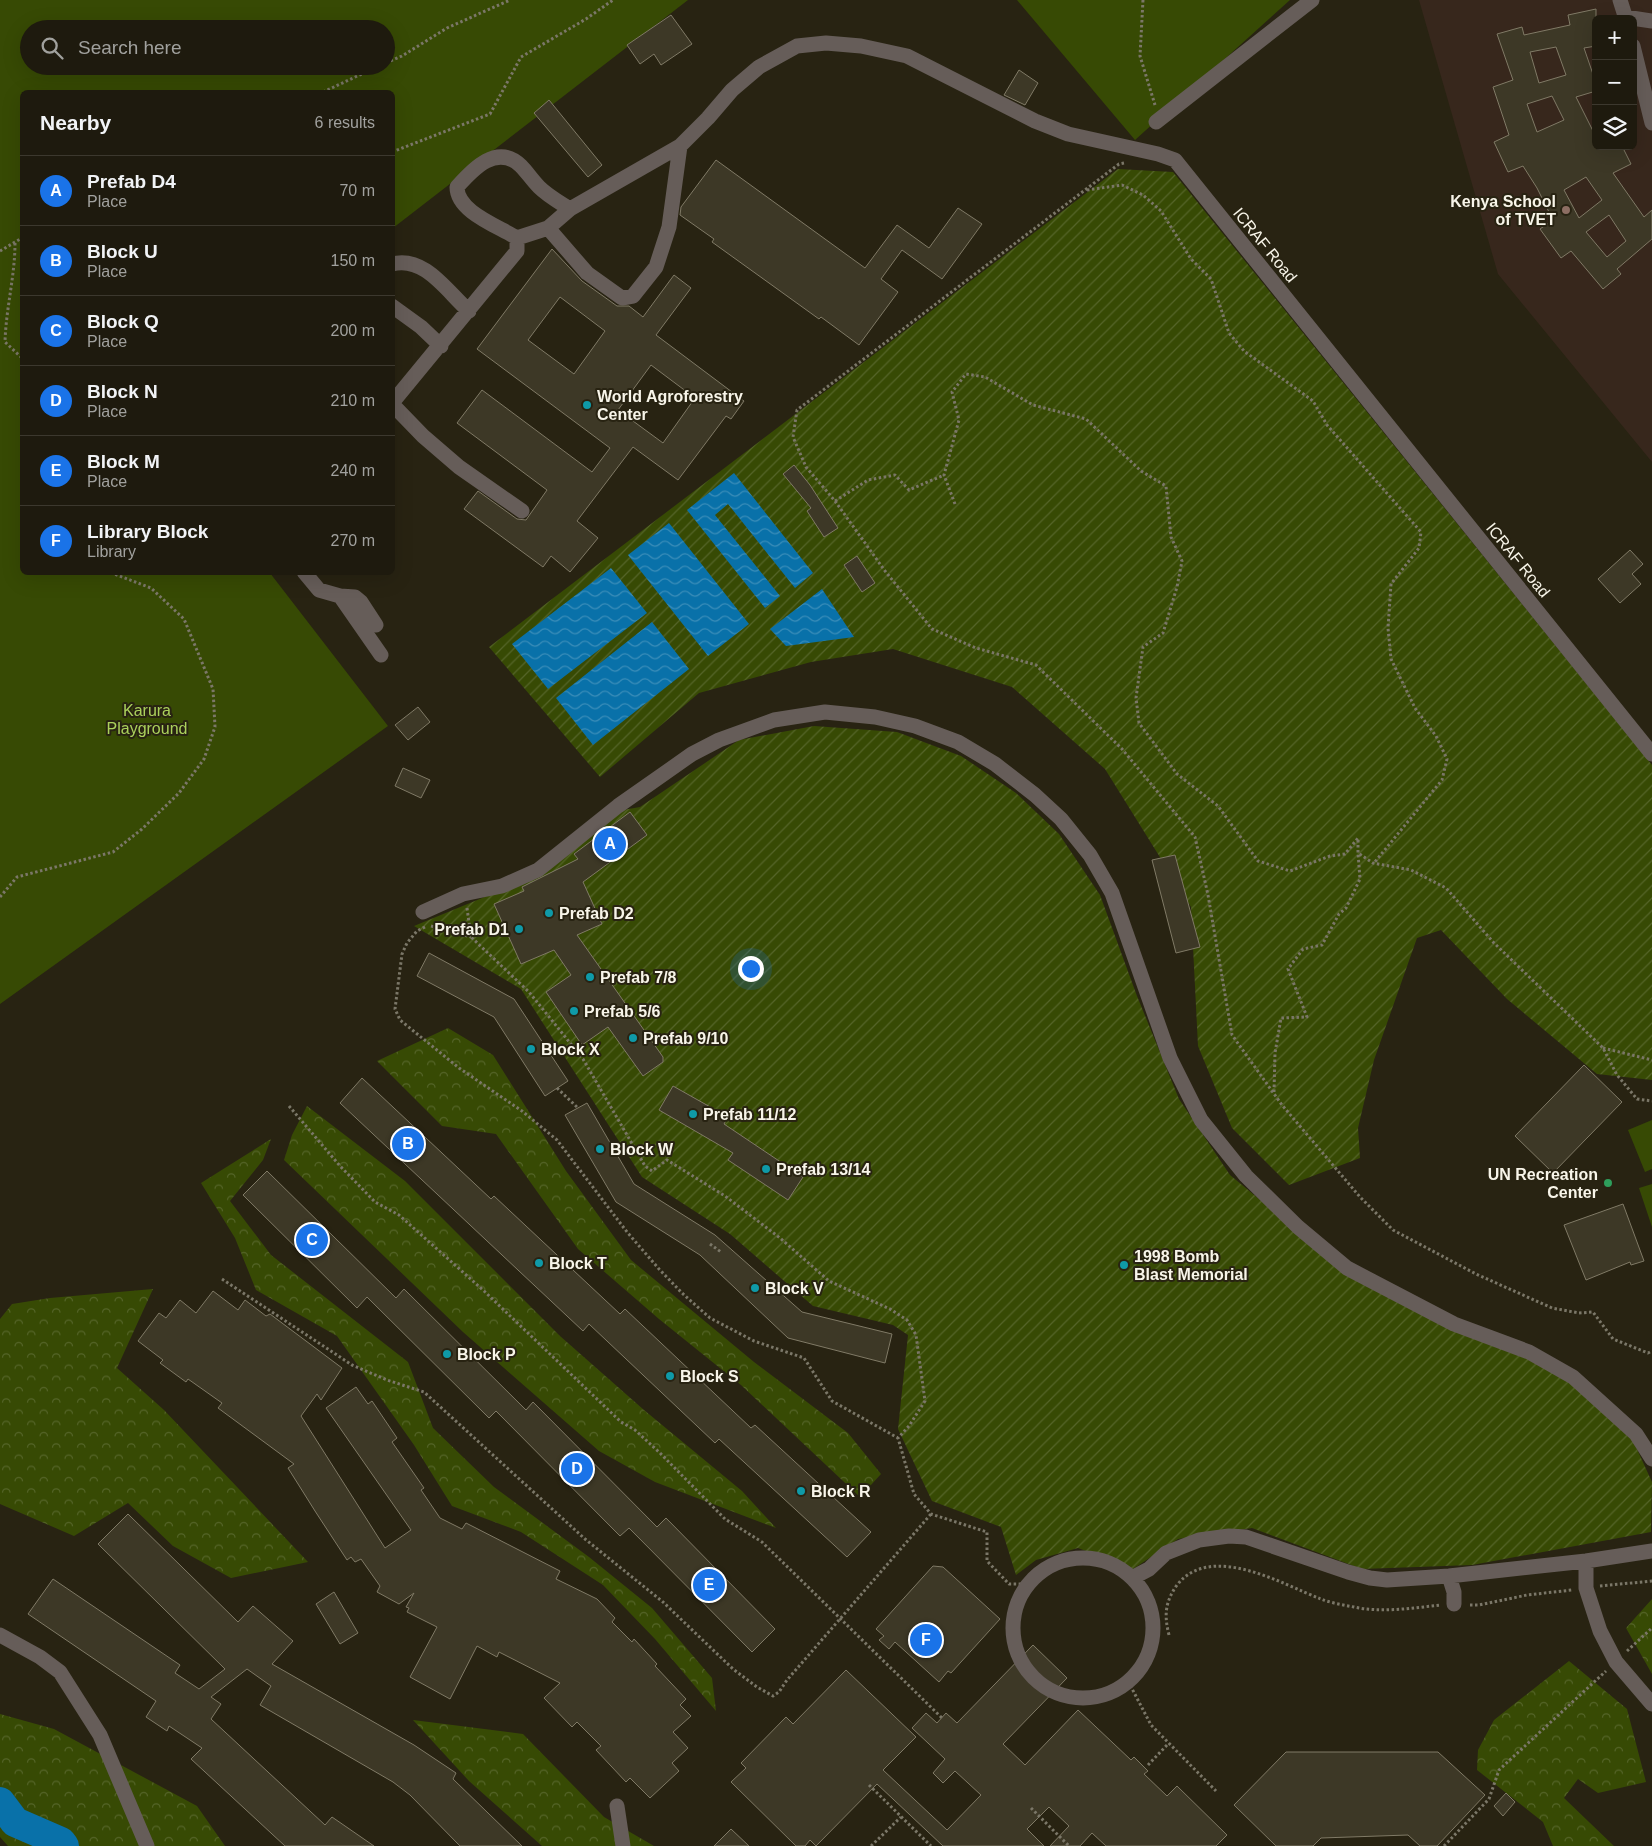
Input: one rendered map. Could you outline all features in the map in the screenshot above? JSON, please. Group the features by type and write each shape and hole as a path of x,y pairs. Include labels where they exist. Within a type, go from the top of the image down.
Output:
{"lane":[{"path":"1156,122 1312,0"},
{"path":"1620,0 1625,15"},
{"path":"1637,19 1652,21"},
{"name":"ICRAF Road","path":"548,228 570,210 680,146 732,90 760,67 797,46 826,43 861,46 907,56 1035,121 1068,134 1148,151 1175,160 1652,754"},
{"path":"1636,60 1652,123"},
{"path":"570,210 549,196 520,165 511,159 500,156 489,158 457,187 457,195 464,205 517,238 548,228 587,273 622,298 633,296 656,267 669,227 680,146"},
{"path":"395,400 517,250 517,238"},
{"path":"395,264 408,264 428,272 468,311"},
{"path":"395,308 421,327 441,346"},
{"path":"395,407 423,436 459,467 522,511"},
{"path":"306,575 319,590 340,596 355,597 361,602 376,625"},
{"path":"340,596 381,655"},
{"path":"423,912 463,894 502,886 538,870 618,806 692,754 719,740 774,720 825,712 876,716 915,726 958,742 995,764 1035,795 1061,819 1090,855 1112,893 1170,1058 1201,1120 1246,1176 1298,1227 1346,1268 1454,1324 1529,1352 1573,1377 1636,1434 1652,1459"},
{"path":"1132,1578 1149,1569 1166,1553 1199,1540 1230,1536 1246,1538 1370,1578 1387,1580 1449,1576 1586,1561 1652,1551"},
{"path":"1078,1558 1098,1560 1116,1567 1132,1578 1142,1591 1153,1621 1151,1644 1143,1665 1128,1681 1110,1693 1089,1698 1068,1697 1048,1689 1031,1676 1020,1659 1013,1640 1015,1611 1018,1601 1028,1584 1042,1571 1059,1562 1078,1558"},
{"path":"1586,1561 1586,1588 1600,1631 1616,1662 1652,1704"},
{"path":"1449,1576 1454,1592 1454,1604"},
{"path":"0,1635 40,1657 60,1672 100,1735 147,1846"},
{"path":"617,1806 623,1846"}],"path":[{"path":"395,59 447,28 510,0"},
{"path":"395,151 490,114 521,57 586,19 613,0"},
{"path":"1143,0 1140,56 1156,106 1156,122"},
{"path":"327,90 360,75"},
{"path":"1127,162 1119,164 797,410 793,437 806,467 835,501 885,571 932,629 976,648 1036,665 1122,749 1195,837 1208,894 1232,1035 1274,1093 1360,1197 1394,1230 1476,1274 1552,1308 1579,1313 1593,1312 1613,1339 1648,1353 1652,1351"},
{"path":"1087,190 1122,184 1143,195 1161,211 1191,259 1212,279 1229,333 1244,351 1313,401 1327,425 1421,532 1419,548 1391,584 1388,628 1391,659 1415,708 1436,736 1447,759 1442,780 1373,863"},
{"path":"0,251 20,239"},
{"path":"15,242 15,269 6,314 5,342 20,356"},
{"path":"955,504 944,475 959,420 952,392 966,374 984,377 1033,405 1086,419 1141,471 1166,486 1171,537 1182,561 1177,587 1163,633 1143,647 1136,698 1139,723 1177,774 1218,806 1258,861 1290,871 1330,856 1345,854 1358,838 1360,879 1346,908 1339,914 1322,945 1303,949 1288,969 1307,1017 1281,1018 1275,1053 1274,1093"},
{"path":"835,501 868,480 895,475 909,490 944,475"},
{"path":"0,897 17,877 114,852 142,829 180,793 204,760 215,727 214,689 184,619 151,588 117,575"},
{"path":"1358,853 1373,863 1411,870 1446,888 1494,943 1603,1048 1617,1075 1637,1098 1652,1101"},
{"path":"463,894 469,914 471,937"},
{"path":"898,1438 910,1426 925,1401 916,1335 907,1320 890,1309 829,1281 780,1238 725,1196 668,1160 652,1171 645,1166 583,1059 529,992 471,937 432,926 418,931 407,943 402,954 395,1009 400,1020 459,1068 522,1111 557,1140 659,1269 682,1294 710,1318 754,1341 804,1358 832,1401 898,1438 914,1494 931,1514 987,1532 986,1561 1009,1584 1028,1584"},
{"path":"1603,1048 1652,1060"},
{"path":"557,1088 578,1108"},
{"path":"289,1106 340,1166 375,1202 398,1214 470,1278 622,1422 635,1430 660,1453 725,1518 762,1542 942,1718"},
{"path":"710,1244 721,1252"},
{"path":"222,1279 352,1366 424,1392 585,1540 663,1602 733,1669 773,1696 779,1692 840,1618 931,1514"},
{"path":"1169,1635 1164,1617 1171,1593 1185,1576 1218,1566 1255,1571 1324,1600 1357,1608 1407,1609 1454,1604 1479,1605 1527,1595 1652,1581"},
{"path":"1444,1846 1489,1800 1499,1770 1652,1628"},
{"path":"1128,1681 1151,1725 1216,1791"},
{"path":"1148,1765 1168,1744"},
{"path":"869,1785 931,1846"},
{"path":"1032,1808 1069,1846"},
{"path":"871,1846 901,1817"}],"shaded area":[{"name":"Kenya School of TVET","path":"1419,0 1652,0 1652,462 1498,274"}],"green space":[{"name":"Karura Playground","path":"0,0 688,0 395,226 395,90 20,90 20,575 272,575 388,726 0,1004"},
{"path":"1017,0 1290,0 1135,140"},
{"path":"1118,169 1173,172 1652,765 1652,1080 1597,1074 1507,999 1441,930 1417,938 1374,1060 1358,1128 1360,1158 1289,1185 1232,1128 1198,1046 1191,907 1105,769 1012,687 893,649 811,662 699,693 600,777 489,647"},
{"path":"814,726 897,732 961,756 1016,793 1059,834 1100,895 1137,996 1179,1099 1230,1175 1346,1271 1526,1354 1576,1383 1631,1436 1652,1482 1651,1532 1472,1565 1362,1569 1252,1528 1178,1539 1133,1569 1078,1548 1036,1560 1016,1575 1001,1527 932,1501 898,1429 908,1335 893,1325 813,1306 730,1234 642,1177 521,989 414,926 504,889 623,810 640,807 739,740"},
{"path":"448,1028 493,1055 566,1171 631,1260 754,1362 848,1433 881,1474 860,1497 741,1385 659,1319 578,1249 496,1134 442,1126 377,1061"},
{"path":"307,1106 405,1181 560,1336 644,1410 742,1491 776,1528 655,1482 599,1451 463,1332 284,1160 292,1135"},
{"path":"1652,1120 1652,1169 1645,1172 1628,1130"},
{"path":"271,1139 263,1160 230,1201 271,1255 408,1362 433,1428 494,1487 589,1557 652,1608 712,1678 716,1711 655,1639 603,1585 521,1532 452,1506 414,1445 337,1336 256,1290 235,1238 201,1183"},
{"path":"1652,1184 1652,1227 1639,1188"},
{"path":"153,1289 117,1368 164,1410 308,1562 231,1578 173,1546 128,1503 74,1536 0,1504 0,1319 12,1304 50,1298"},
{"path":"1652,1599 1652,1674 1626,1628"},
{"path":"1569,1661 1627,1709 1646,1782 1598,1793 1578,1779 1564,1798 1614,1846 1553,1846 1543,1822 1477,1770 1478,1750 1494,1720"},
{"path":"0,1714 54,1729 197,1806 225,1846 8,1846 0,1837"},
{"path":"413,1720 523,1734 604,1817 654,1846 542,1846 469,1781"}],"water":[{"path":"734,473 813,573 795,588 728,504 715,515 780,596 765,608 687,510"},
{"path":"669,523 749,624 708,656 628,555"},
{"path":"611,568 647,613 548,689 512,644"},
{"path":"822,589 854,637 786,646 770,629"},
{"path":"652,622 689,669 593,745 556,698"}],"building":[{"path":"1596,9 1596,15 1592,15 1592,47 1584,48 1592,71 1592,92 1576,97 1592,129 1592,150 1624,150 1631,164 1613,173 1644,217 1652,210 1652,239 1617,269 1621,274 1603,289 1571,251 1561,258 1540,229 1553,220 1537,188 1523,166 1508,172 1494,142 1509,135 1493,87 1513,80 1497,34 1522,27 1524,35 1570,25 1568,15","holes":["1556,47 1566,75 1539,83 1530,52","1552,96 1564,120 1537,132 1527,104","1586,177 1602,200 1579,218 1564,190","1609,215 1626,241 1607,257 1586,232"]},
{"path":"671,15 692,44 661,65 654,54 640,64 627,45"},
{"path":"1019,70 1038,83 1025,105 1004,95"},
{"path":"549,100 602,165 588,177 534,113"},
{"path":"716,160 865,268 897,225 929,248 958,208 982,224 942,279 902,250 881,279 898,292 859,345 821,317 819,319 712,242 714,239 680,215 681,207"},
{"name":"World Agroforestry Center","path":"552,249 582,281 617,306 629,306 643,317 674,275 691,288 656,335 744,401 731,419 726,416 678,480 633,447 577,521 598,538 570,572 551,556 543,567 464,509 478,491 517,519 526,520 547,490 457,423 482,390 592,472 610,448 477,349","holes":["560,297 605,331 574,374 528,340","651,365 695,398 663,443 618,410"]},
{"path":"794,465 810,485 838,528 824,537 807,511 811,508 783,474"},
{"path":"1630,550 1643,564 1632,574 1641,584 1620,603 1598,579"},
{"path":"857,556 875,583 862,592 844,565"},
{"path":"418,707 430,722 408,740 395,725"},
{"path":"403,768 430,780 421,798 395,786"},
{"path":"630,812 647,835 583,882 602,924 577,935 663,1057 663,1062 643,1076 608,1027 582,1045 546,992 571,975 554,950 521,964 494,904 524,891 522,887 578,859 574,854"},
{"path":"1175,855 1200,947 1176,953 1152,860"},
{"name":"Block X","path":"429,953 514,999 568,1081 545,1096 494,1017 417,976"},
{"path":"1584,1065 1622,1102 1553,1173 1515,1136"},
{"path":"362,1078 491,1199 494,1196 620,1314 625,1309 751,1428 755,1425 871,1532 847,1557 719,1439 715,1443 589,1324 583,1331 340,1103"},
{"path":"673,1086 728,1117 724,1124 803,1177 788,1200 728,1160 733,1153 659,1110"},
{"path":"587,1103 634,1184 715,1235 802,1312 892,1334 885,1363 788,1338 700,1255 616,1202 565,1115"},
{"path":"267,1171 396,1298 404,1289 526,1410 533,1402 657,1527 666,1518 775,1629 752,1652 629,1528 620,1536 496,1411 489,1418 367,1297 357,1308 243,1195"},
{"path":"1623,1204 1644,1261 1631,1265 1630,1262 1586,1280 1564,1225"},
{"path":"213,1291 238,1310 245,1300 266,1316 270,1314 342,1368 321,1400 317,1394 301,1416 385,1548 411,1530 326,1408 356,1387 368,1404 372,1401 397,1438 392,1442 424,1488 421,1490 440,1518 462,1529 466,1523 560,1571 556,1579 597,1599 615,1618 612,1622 632,1642 634,1639 657,1664 655,1666 686,1699 680,1705 691,1716 673,1732 688,1748 672,1763 679,1771 650,1798 630,1778 626,1782 596,1750 601,1746 577,1722 572,1727 544,1698 560,1683 499,1652 497,1657 477,1646 450,1699 410,1677 437,1627 407,1612 409,1608 406,1607 414,1593 399,1604 377,1592 380,1586 361,1559 355,1562 351,1557 347,1560 315,1511 288,1468 294,1464 218,1408 222,1403 188,1379 186,1382 160,1363 163,1360 138,1341 159,1313 166,1318 180,1300 196,1313"},
{"path":"128,1514 238,1622 253,1606 293,1641 272,1664 414,1745 456,1773 453,1779 522,1846 460,1846 410,1795 393,1782 260,1705 271,1686 247,1669 211,1697 221,1704 211,1719 325,1825 332,1817 374,1846 285,1846 191,1759 202,1748 169,1726 167,1731 146,1717 156,1701 28,1614 53,1579 180,1665 175,1673 199,1689 225,1669 98,1544"},
{"path":"933,1566 943,1567 1000,1619 951,1673 948,1671 939,1682 895,1642 889,1649 879,1640 884,1636 876,1629"},
{"path":"334,1592 358,1633 340,1644 316,1604"},
{"path":"1033,1645 1067,1678 1003,1744 1025,1765 1078,1710 1131,1760 1134,1757 1148,1771 1144,1774 1167,1796 1177,1786 1227,1835 1216,1846 1106,1846 1092,1833 1080,1846 1050,1846 1069,1826 1049,1807 1027,1829 1044,1846 943,1846 877,1784 816,1846 810,1840 805,1846 796,1846 731,1782 746,1768 741,1763 786,1717 793,1724 846,1670 916,1737 883,1770 947,1830 981,1795 955,1771 943,1783 933,1773 945,1759 912,1728 926,1713 937,1723 946,1713 957,1723"},
{"path":"1286,1752 1438,1752 1485,1795 1437,1846 1420,1846 1408,1835 1321,1838 1313,1846 1276,1846 1234,1805"},
{"path":"1506,1793 1515,1802 1503,1816 1494,1806"},
{"path":"731,1829 749,1846 714,1846"}],"waterway":[{"path":"0,1802 15,1822 61,1842 64,1846"}],"place":[{"name":"Kenya School of TVET","path":"1566,210"},
{"name":"World Agroforestry Center","path":"587,405"},
{"name":"Prefab D4","path":"610,844"},
{"name":"Prefab D2","path":"549,913"},
{"name":"Prefab D1","path":"519,929"},
{"name":"Prefab 7/8","path":"590,977"},
{"name":"Prefab 5/6","path":"574,1011"},
{"name":"Prefab 9/10","path":"633,1038"},
{"name":"Block X","path":"531,1049"},
{"name":"Prefab 11/12","path":"693,1114"},
{"name":"Block U","path":"408,1144"},
{"name":"Block W","path":"600,1149"},
{"name":"Prefab 13/14","path":"766,1169"},
{"name":"UN Recreation Center","path":"1608,1183"},
{"name":"Block Q","path":"312,1240"},
{"name":"Block T","path":"539,1263"},
{"name":"1998 Bomb Blast Memorial","path":"1124,1265"},
{"name":"Block V","path":"755,1288"},
{"name":"Block P","path":"447,1354"},
{"name":"Block S","path":"670,1376"},
{"name":"Block N","path":"577,1469"},
{"name":"Block R","path":"801,1491"},
{"name":"Block M","path":"709,1585"},
{"name":"Library Block","path":"926,1640"}]}
